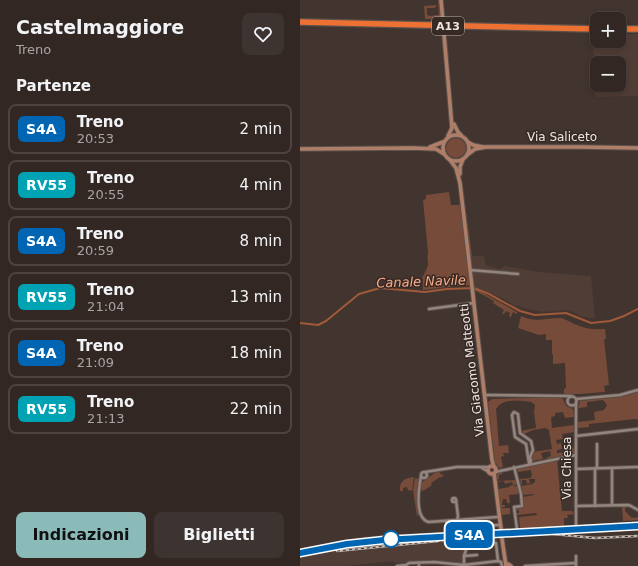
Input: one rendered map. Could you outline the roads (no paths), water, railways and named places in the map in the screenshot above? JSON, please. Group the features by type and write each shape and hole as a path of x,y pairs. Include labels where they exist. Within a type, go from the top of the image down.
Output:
{"highway":[{"name":"A13","path":"300,19 590,26"},
{"name":"A13","path":"300,22 590,29"},
{"path":"626,26 638,26"},
{"path":"626,29 638,30"}],"main road":[{"path":"413,148 434,147 443,142 452,128 441,0"},
{"path":"452,118 456,129 462,136"},
{"path":"447,137 454,134 462,136"},
{"name":"Via Saliceto","path":"462,136 473,145 486,148"},
{"path":"467,155 469,148 468,141"},
{"path":"443,142 444,154"},
{"path":"300,148 436,149 450,160 458,161 463,159"},
{"name":"Via Saliceto","path":"463,159 475,149 486,148 638,148"},
{"name":"Via Giacomo Matteotti","path":"463,159 460,167 460,183 492,470 501,530"},
{"name":"Via Giacomo Matteotti","path":"450,160 456,168 460,183"},
{"path":"502,539 505,562 508,566"}],"street":[{"path":"470,270 518,274"},
{"path":"429,308 474,303"},
{"path":"573,405 576,401 581,399 620,395 638,390"},
{"path":"563,396 569,404 573,405 576,410"},
{"path":"485,397 571,396 576,401"},
{"path":"567,400 571,396"},
{"name":"Via Chiesa","path":"576,401 576,526"},
{"path":"520,433 518,414 514,412 512,415 514,434 516,438 526,445 530,464"},
{"path":"576,436 638,429"},
{"path":"514,434 520,433 527,438 530,464"},
{"path":"524,443 526,442 527,438"},
{"path":"595,506 597,444"},
{"path":"497,517 428,522 423,519 418,502 419,485 422,473 457,467 500,470 576,455"},
{"path":"514,467 521,494 522,506 514,507 517,529"},
{"path":"576,469 638,467"},
{"path":"612,468 612,505"},
{"path":"419,485 426,477 436,471"},
{"path":"425,472 426,477"},
{"path":"421,476 426,477"},
{"path":"456,520 458,518 456,500 453,498 452,501 457,510"},
{"path":"576,506 629,505 638,510"},
{"path":"447,521 447,528 498,525"},
{"path":"464,564 464,556 467,547 496,544 498,561 502,566"},
{"path":"464,556 477,555"},
{"path":"525,566 576,565 576,556"},
{"path":"397,566 406,565 408,563 434,562 464,564 498,561"}],"waterway":[{"name":"Canale Navile","path":"300,323 318,325 326,321 359,294 380,288 425,292 447,289 474,288 489,294 520,311 535,315 566,313 591,323 610,321 638,309"}],"tunnel":[{"path":"501,529 502,539"}],"railway":[{"path":"300,552 346,543 383,539 638,525"},
{"path":"553,534 595,538 638,536"},
{"path":"337,551 438,541"}],"train":[{"name":"S4A","path":"300,553 347,544 384,540 638,526"}]}
